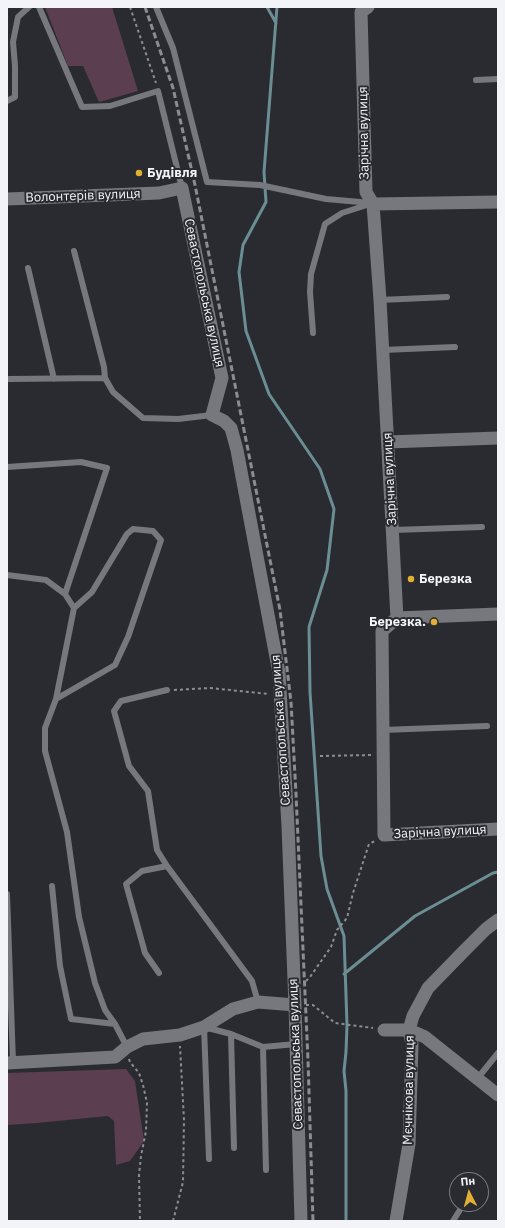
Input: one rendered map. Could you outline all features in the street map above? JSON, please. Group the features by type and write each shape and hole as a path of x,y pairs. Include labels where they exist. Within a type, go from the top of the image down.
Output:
{"street":[{"name":"Зарічна вулиця","path":"368,7 361,12 366,192 373,204 380,300 397,618 382,631 384,835 498,830"},
{"name":"Волонтерів вулиця","path":"7,199 159,194 182,188"},
{"name":"Севастопольська вулиця","path":"182,188 222,378 212,415 224,421 231,428 237,450 279,673 288,826 301,1221"},
{"path":"373,204 498,202"},
{"path":"388,442 498,438"},
{"path":"397,618 498,614"},
{"name":"Мєчнікова вулиця","path":"397,1220 409,1144 412,1044 409,1030 413,1016 428,988 486,929 498,920"},
{"path":"10,1062 115,1057 143,1039 180,1035 204,1027 233,1009 258,1002 295,1005"},
{"path":"384,1030 409,1030 425,1037 498,1095"}],"lane":[{"path":"7,101 15,97 13,42 18,17 30,7"},
{"path":"39,7 82,107 110,106 158,90 182,188"},
{"path":"156,7 173,48 207,182 260,185 326,199 373,204"},
{"path":"476,80 498,79"},
{"path":"313,333 310,292 311,274 325,224 342,213 373,204"},
{"path":"74,252 104,367 105,378 113,392 143,418 178,419 212,415"},
{"path":"28,268 54,378"},
{"path":"380,300 447,296"},
{"path":"383,350 455,347"},
{"path":"9,379 105,378"},
{"path":"7,467 81,462 107,468 66,594"},
{"path":"393,530 482,527"},
{"path":"56,699 114,665 128,637 161,540 153,531 133,529 127,534 92,592 74,608 56,699 45,728 45,751 67,832 79,917 95,983 105,1010 115,1024 127,1048"},
{"path":"7,575 46,580 66,594 74,608"},
{"path":"167,690 121,701 114,711 129,766 148,791 157,850 252,980 258,1002"},
{"path":"383,730 487,726"},
{"path":"159,973 145,953 126,884 142,871 168,866"},
{"path":"52,886 60,966 72,1019 115,1024"},
{"path":"7,894 10,1062"},
{"path":"209,1159 204,1027 232,1034 263,1047 296,1044"},
{"path":"232,1034 234,1148"},
{"path":"263,1047 266,1170"},
{"path":"477,1078 498,1053"},
{"path":"453,1221 459,1212"}],"path":[{"path":"130,7 158,90"},
{"path":"167,690 210,688 280,696"},
{"path":"320,756 383,755"},
{"path":"294,990 310,977 331,947 337,930 347,918 353,893 369,844 384,835"},
{"path":"295,1005 313,1005 335,1023 384,1030"},
{"path":"173,1221 183,1182 184,1120 180,1035"},
{"path":"127,1048 130,1062 139,1073 147,1103 146,1131 139,1175 140,1221"}],"shaded area":[{"path":"45,7 112,7 138,91 99,102 83,66 68,66"},
{"path":"126,1069 135,1081 144,1141 130,1161 116,1165 114,1121 108,1116 7,1125 7,1073"}],"waterway":[{"path":"267,7 276,23"},
{"path":"277,7 264,172 266,202 243,245 239,272 246,331 269,394 320,469 334,509 327,570 309,627 310,692 321,856 327,889 344,936 347,1025 344,1071 346,1091 346,1221"},
{"path":"344,974 415,916 493,873 498,872"}],"railway":[{"path":"145,7 173,88 195,185 280,610 291,702 296,794 308,1060 313,1221"}],"place":[{"name":"Будівля","path":"139,173"},
{"name":"Березка","path":"411,579"},
{"name":"Березка.","path":"434,622"}]}
